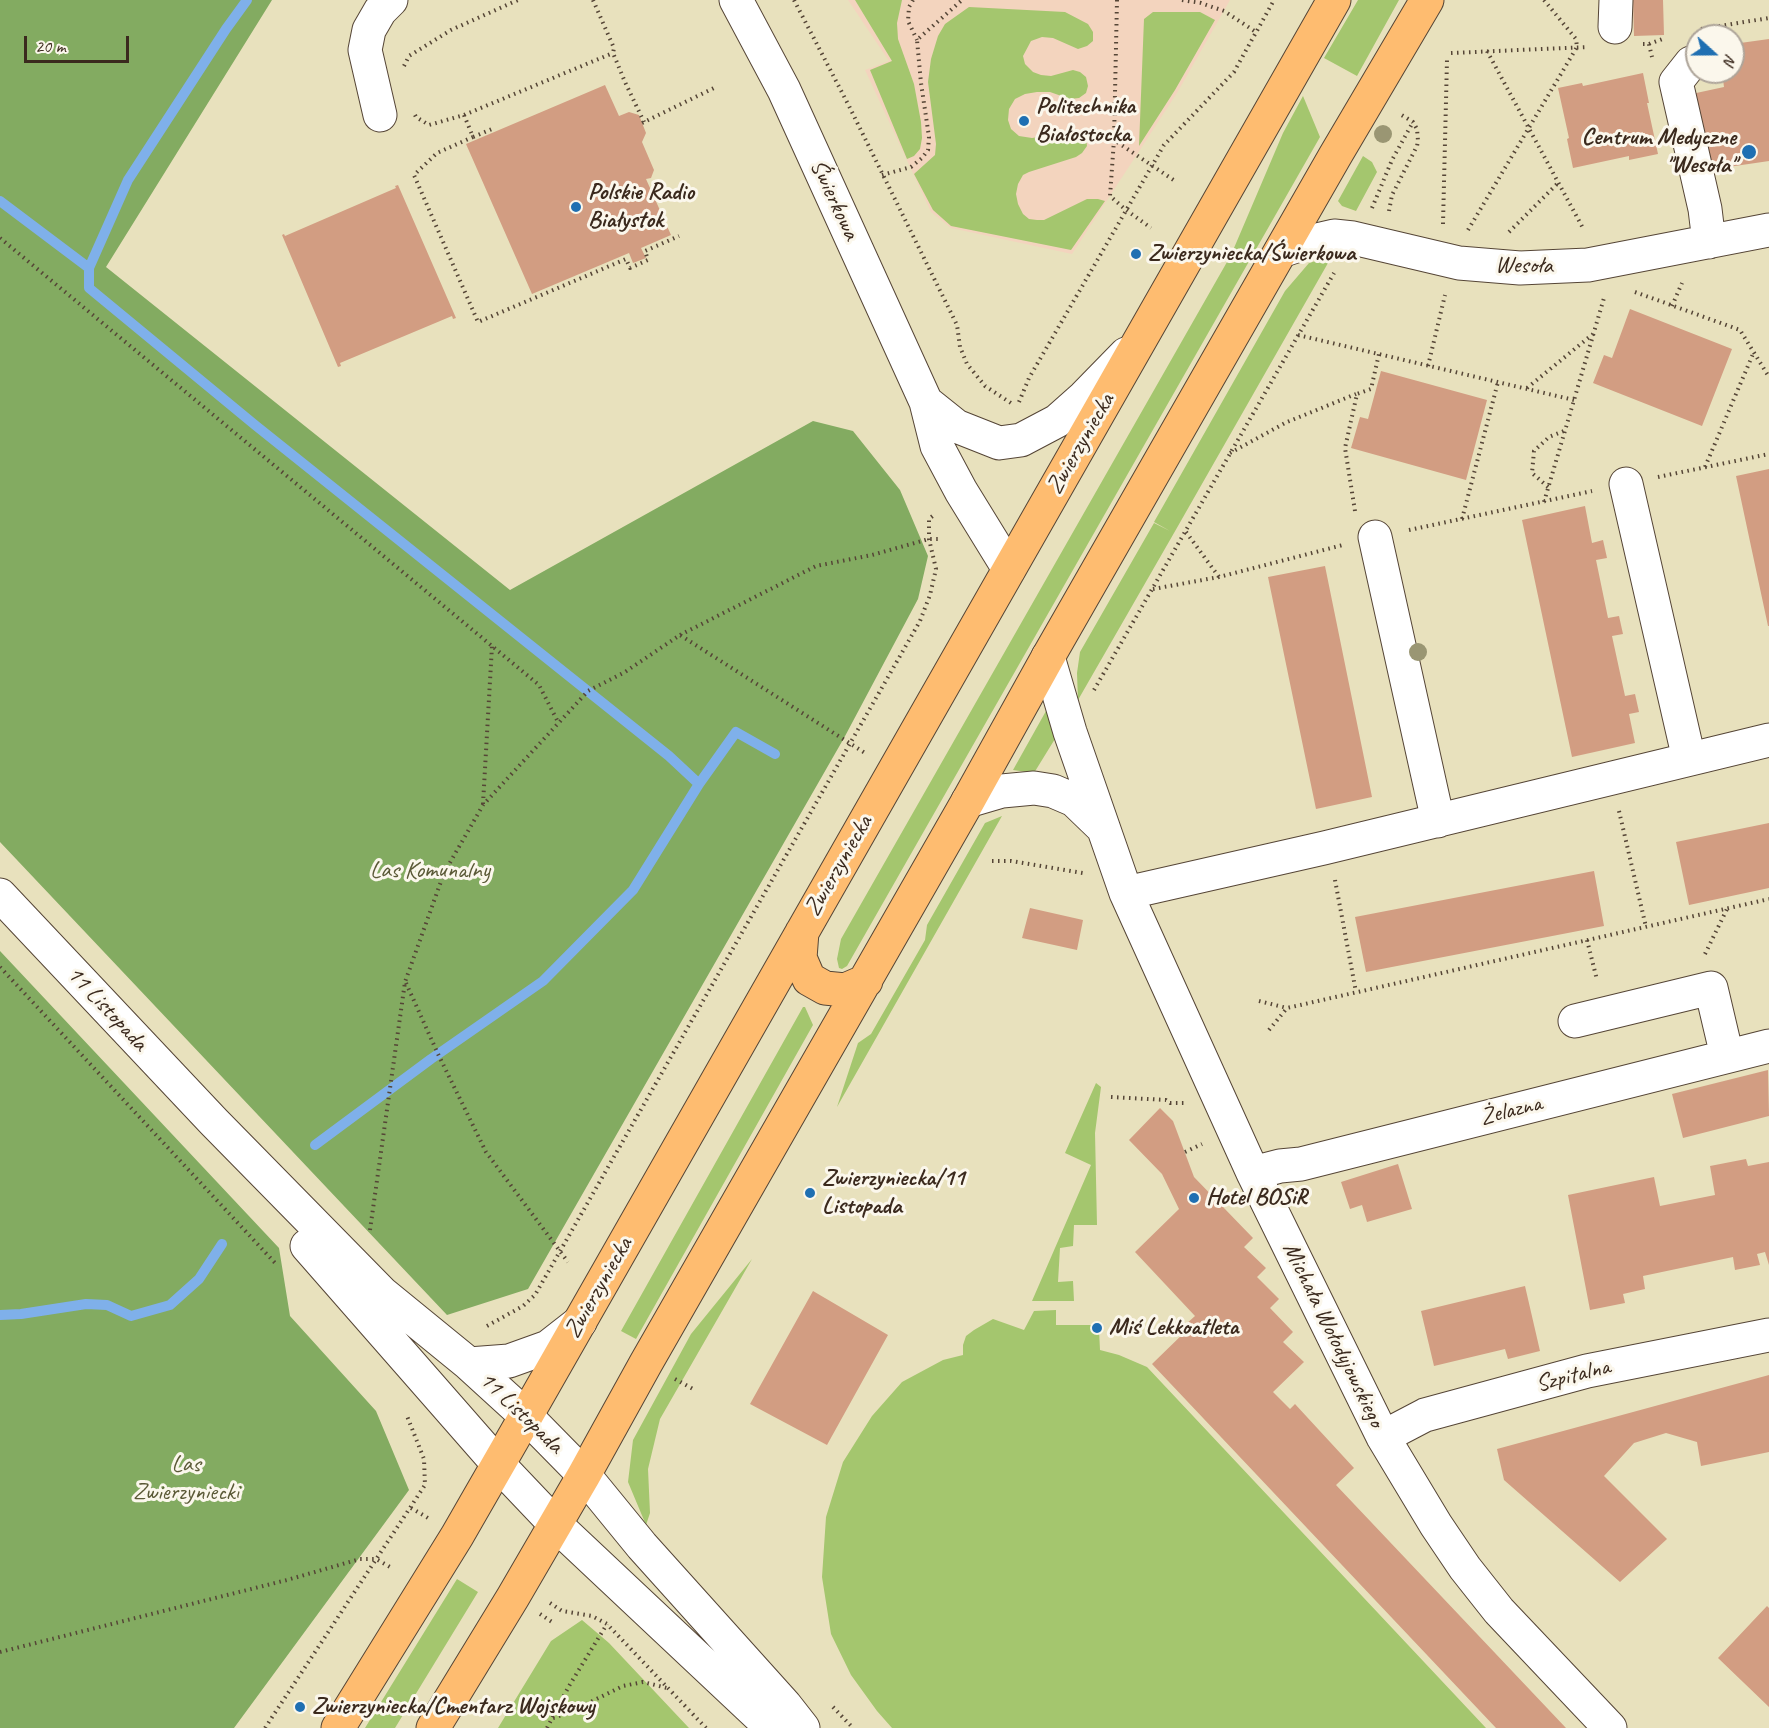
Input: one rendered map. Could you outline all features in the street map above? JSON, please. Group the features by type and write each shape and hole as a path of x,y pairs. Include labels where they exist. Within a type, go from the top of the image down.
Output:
{"main road":[{"name":"Zwierzyniecka","path":"338,1728 457,1536 1334,0"},
{"path":"433,1728 584,1475 1048,657 1427,0"},
{"path":"802,932 800,958 809,979 825,988 845,990 866,981"}],"street":[{"path":"380,115 365,50 369,30 391,0"},
{"name":"Świerkowa","path":"736,0 784,90 926,402 937,446 961,491 1009,569"},
{"path":"1685,71 1676,82 1705,209 1709,242"},
{"name":"Wesoła","path":"1281,251 1334,236 1353,238 1460,263 1520,268 1588,266 1769,230"},
{"name":"Świerkowa","path":"926,402 956,426 999,443 1022,440 1057,422 1139,340"},
{"path":"1626,484 1689,759"},
{"path":"1368,539 1438,820"},
{"name":"Michała Wołodyjowskiego","path":"1048,657 1070,732 1125,893 1253,1173 1383,1437 1465,1568 1499,1611 1610,1728"},
{"path":"1125,893 1769,740"},
{"name":"Michała Wołodyjowskiego","path":"968,801 1002,791 1034,788 1053,791 1074,800 1103,829"},
{"name":"11 Listopada","path":"0,895 214,1122 382,1293 462,1358 526,1416 584,1475 642,1546 785,1704 803,1728"},
{"path":"1575,1021 1711,988 1727,1056"},
{"name":"Żelazna","path":"1253,1173 1280,1166 1301,1164 1769,1046"},
{"name":"11 Listopada","path":"214,1122 310,1251 498,1464 555,1524 772,1728"},
{"path":"462,1358 509,1361 548,1347 580,1322"},
{"name":"Szpitalna","path":"1383,1437 1425,1416 1587,1371 1769,1335"}],"path":[{"path":"402,69 409,56 451,30 518,0"},
{"path":"593,0 643,123 716,87"},
{"path":"794,0 957,325 960,347 967,364 984,386 1017,408 1029,378 1164,145 1234,72 1274,0"},
{"path":"882,175 911,167 928,150 917,40 908,21 909,8 913,0"},
{"path":"917,40 962,0"},
{"path":"1117,0 1114,140 1110,196 1150,228"},
{"path":"1182,0 1201,3 1224,11 1256,32"},
{"path":"1468,231 1577,47 1576,39 1544,0"},
{"path":"1733,24 1769,18"},
{"path":"1451,53 1577,47 1617,29 1649,44 1669,36"},
{"path":"1649,44 1654,66"},
{"path":"1487,51 1586,233"},
{"path":"412,108 416,117 429,125 464,115 613,53"},
{"path":"1443,225 1447,60"},
{"path":"464,115 473,137"},
{"path":"1372,210 1392,160 1413,122 1417,129 1417,146 1398,181 1390,204"},
{"path":"492,129 437,153 414,175 478,322 626,259 630,268 648,260 645,251 679,236"},
{"path":"1114,140 1175,181"},
{"path":"1504,237 1559,182"},
{"path":"0,238 539,685 558,722"},
{"path":"1070,732 1154,589 1353,238"},
{"path":"1672,306 1683,279"},
{"path":"1428,366 1446,288"},
{"path":"1629,290 1740,330 1769,377"},
{"path":"1544,502 1606,291"},
{"path":"1526,389 1593,333"},
{"path":"1298,335 1574,400"},
{"path":"1705,467 1754,353"},
{"path":"1230,453 1287,422 1371,389 1379,354"},
{"path":"1462,519 1498,382"},
{"path":"1357,394 1345,448 1368,539"},
{"path":"1548,487 1532,473 1534,451 1549,437 1565,431"},
{"path":"1154,589 1220,577 1368,539 1769,454"},
{"path":"462,1358 475,1333 523,1306 535,1295 920,621 930,595 936,569 929,539 929,519 936,514"},
{"path":"1186,532 1220,577"},
{"path":"369,1238 405,982 444,873 483,805 588,691 625,672 680,635 816,566 940,538"},
{"path":"680,635 865,753"},
{"path":"483,805 492,646"},
{"path":"1611,778 1646,927"},
{"path":"1329,846 1356,992"},
{"path":"992,861 1011,861 1084,874"},
{"path":"1259,1001 1287,1008 1769,899"},
{"path":"0,967 278,1266"},
{"path":"405,982 486,1152 568,1262"},
{"path":"1269,1030 1287,1008"},
{"path":"1111,1097 1189,1103"},
{"path":"1185,1152 1204,1143"},
{"path":"265,1728 425,1485 424,1459 403,1404 426,1381"},
{"path":"0,1652 287,1580 360,1559 376,1559 390,1567"},
{"path":"562,1611 592,1616 607,1624 706,1728"},
{"path":"547,1728 569,1686 607,1624"},
{"path":"553,1718 623,1686 643,1682 668,1688"}],"shaded area":[{"name":"Politechnika Białostocka","path":"848,0 1230,0 1177,93 1072,254 951,228 931,212 865,70 889,61"}],"green space":[{"name":"Las Komunalny","path":"0,0 272,0 106,267 510,590 813,421 853,431 900,490 928,556 918,599 844,738 528,1289 447,1315 0,842"},
{"path":"855,0 902,0 897,23 898,39 914,84 922,138 920,149 914,156 907,159 870,70 892,61"},
{"path":"1358,0 1399,0 1357,76 1324,58"},
{"path":"969,7 1065,12 1088,24 1093,32 1093,41 1078,49 1053,38 1042,37 1031,41 1023,56 1025,64 1033,72 1041,75 1051,76 1073,70 1080,72 1086,77 1088,86 1086,93 1079,98 1070,99 1050,92 1025,94 1015,99 1009,109 1008,120 1011,129 1019,136 1032,138 1073,132 1080,133 1086,139 1087,146 1076,157 1023,175 1016,194 1023,214 1029,219 1037,220 1044,220 1087,199 1105,201 1071,250 951,226 933,210 914,174 935,155 936,144 928,82 931,59 938,36 945,24"},
{"path":"1153,12 1200,12 1215,20 1175,90 1139,146 1144,19"},
{"path":"1303,96 1320,137 847,966 839,968 837,959 841,939 1231,255 1283,133"},
{"path":"1363,156 1372,162 1377,172 1356,211 1342,206 1338,201"},
{"path":"1332,256 1078,700 1077,673 1080,652 1154,523 1170,531 1154,522 1285,291 1309,263"},
{"path":"1046,711 1058,734 1034,773 1013,770"},
{"path":"1002,816 837,1107 858,1043 871,1034 925,940 927,925 985,823"},
{"name":"Las Zwierzyniecki","path":"0,951 279,1248 290,1316 376,1411 409,1490 234,1728 0,1728"},
{"path":"803,1007 813,1025 636,1339 621,1331"},
{"path":"1096,1083 1101,1087 1095,1133 1097,1225 1074,1225 1073,1246 1060,1248 1058,1282 1073,1281 1074,1301 1032,1301 1091,1165 1065,1153"},
{"path":"752,1259 660,1419 648,1469 650,1513 646,1525 628,1482 633,1440 691,1334"},
{"path":"1056,1310 1056,1325 1097,1325 1100,1350 1147,1367 1486,1728 892,1728 851,1675 831,1634 822,1577 826,1517 843,1462 872,1416 902,1382 943,1360 963,1355 966,1336 974,1330 993,1319 1024,1330 1034,1311"},
{"path":"457,1579 478,1592 395,1728 365,1728"},
{"path":"582,1620 609,1643 689,1728 498,1728 551,1641"}],"building":[{"path":"1633,0 1663,0 1664,35 1634,36"},
{"path":"1769,39 1769,161 1701,171 1687,95 1724,87 1724,84 1745,84 1745,42"},
{"path":"1643,73 1658,154 1629,160 1629,156 1573,168 1558,88 1582,83 1583,86"},
{"name":"Polskie Radio Białystok","path":"605,85 619,116 629,112 639,115 646,133 642,142 654,170 651,178 646,179 671,235 641,248 646,258 633,263 629,253 532,294 466,144"},
{"path":"398,185 456,318 453,319 452,316 340,363 341,366 338,367 282,235 285,236 396,188 395,186"},
{"path":"1630,309 1732,349 1702,426 1593,383 1604,355 1612,358"},
{"path":"1381,371 1487,400 1466,480 1351,448 1360,417 1368,419"},
{"path":"1769,469 1769,626 1768,626 1736,476"},
{"path":"1585,506 1592,543 1603,540 1607,558 1596,560 1608,618 1619,616 1623,634 1612,636 1625,696 1635,694 1639,712 1629,714 1635,743 1572,757 1522,520"},
{"path":"1325,566 1372,797 1316,809 1268,577"},
{"path":"1769,823 1769,888 1689,905 1676,842"},
{"path":"1594,871 1604,926 1366,972 1355,917"},
{"path":"1030,908 1083,920 1077,950 1022,938"},
{"path":"1768,1070 1769,1116 1683,1138 1672,1094"},
{"path":"1160,1108 1173,1121 1194,1177 1253,1238 1244,1247 1266,1268 1257,1277 1279,1299 1270,1308 1293,1332 1283,1342 1304,1362 1273,1392 1290,1409 1295,1404 1354,1468 1336,1485 1566,1728 1496,1728 1152,1364 1188,1329 1185,1325 1195,1316 1135,1252 1179,1209 1162,1174 1129,1140"},
{"path":"1746,1159 1748,1166 1769,1162 1769,1265 1765,1252 1757,1254 1760,1265 1735,1270 1733,1257 1643,1276 1645,1289 1623,1294 1625,1303 1590,1310 1568,1195 1654,1177 1660,1206 1715,1195 1710,1166"},
{"path":"1398,1164 1412,1209 1367,1222 1362,1205 1350,1209 1341,1182"},
{"path":"1525,1286 1540,1351 1508,1359 1505,1349 1434,1366 1421,1311"},
{"path":"813,1291 888,1335 827,1445 750,1404"},
{"path":"1769,1375 1769,1452 1701,1466 1697,1442 1666,1433 1634,1443 1604,1476 1667,1539 1620,1582 1504,1480 1497,1449"},
{"path":"1767,1606 1769,1608 1769,1707 1718,1658"}],"waterway":[{"path":"89,268 128,180 247,0"},
{"path":"0,201 89,268 89,288 255,425 669,756 699,784 633,890 543,981 431,1059 315,1145"},
{"path":"699,784 736,732 775,754"},
{"path":"0,1315 86,1304 107,1305 131,1316 170,1305 199,1279 222,1244"}],"place":[{"name":"Politechnika Białostocka","path":"1024,121"},
{"name":"Centrum Medyczne \"Wesoła\"","path":"1749,152"},
{"name":"Polskie Radio Białystok","path":"576,207"},
{"name":"Zwierzyniecka/Świerkowa","path":"1136,254"},
{"name":"Zwierzyniecka/11 Listopada","path":"810,1193"},
{"name":"Hotel BOSiR","path":"1194,1198"},
{"name":"Miś Lekkoatleta","path":"1097,1328"},
{"name":"Zwierzyniecka/Cmentarz Wojskowy","path":"300,1707"}]}
